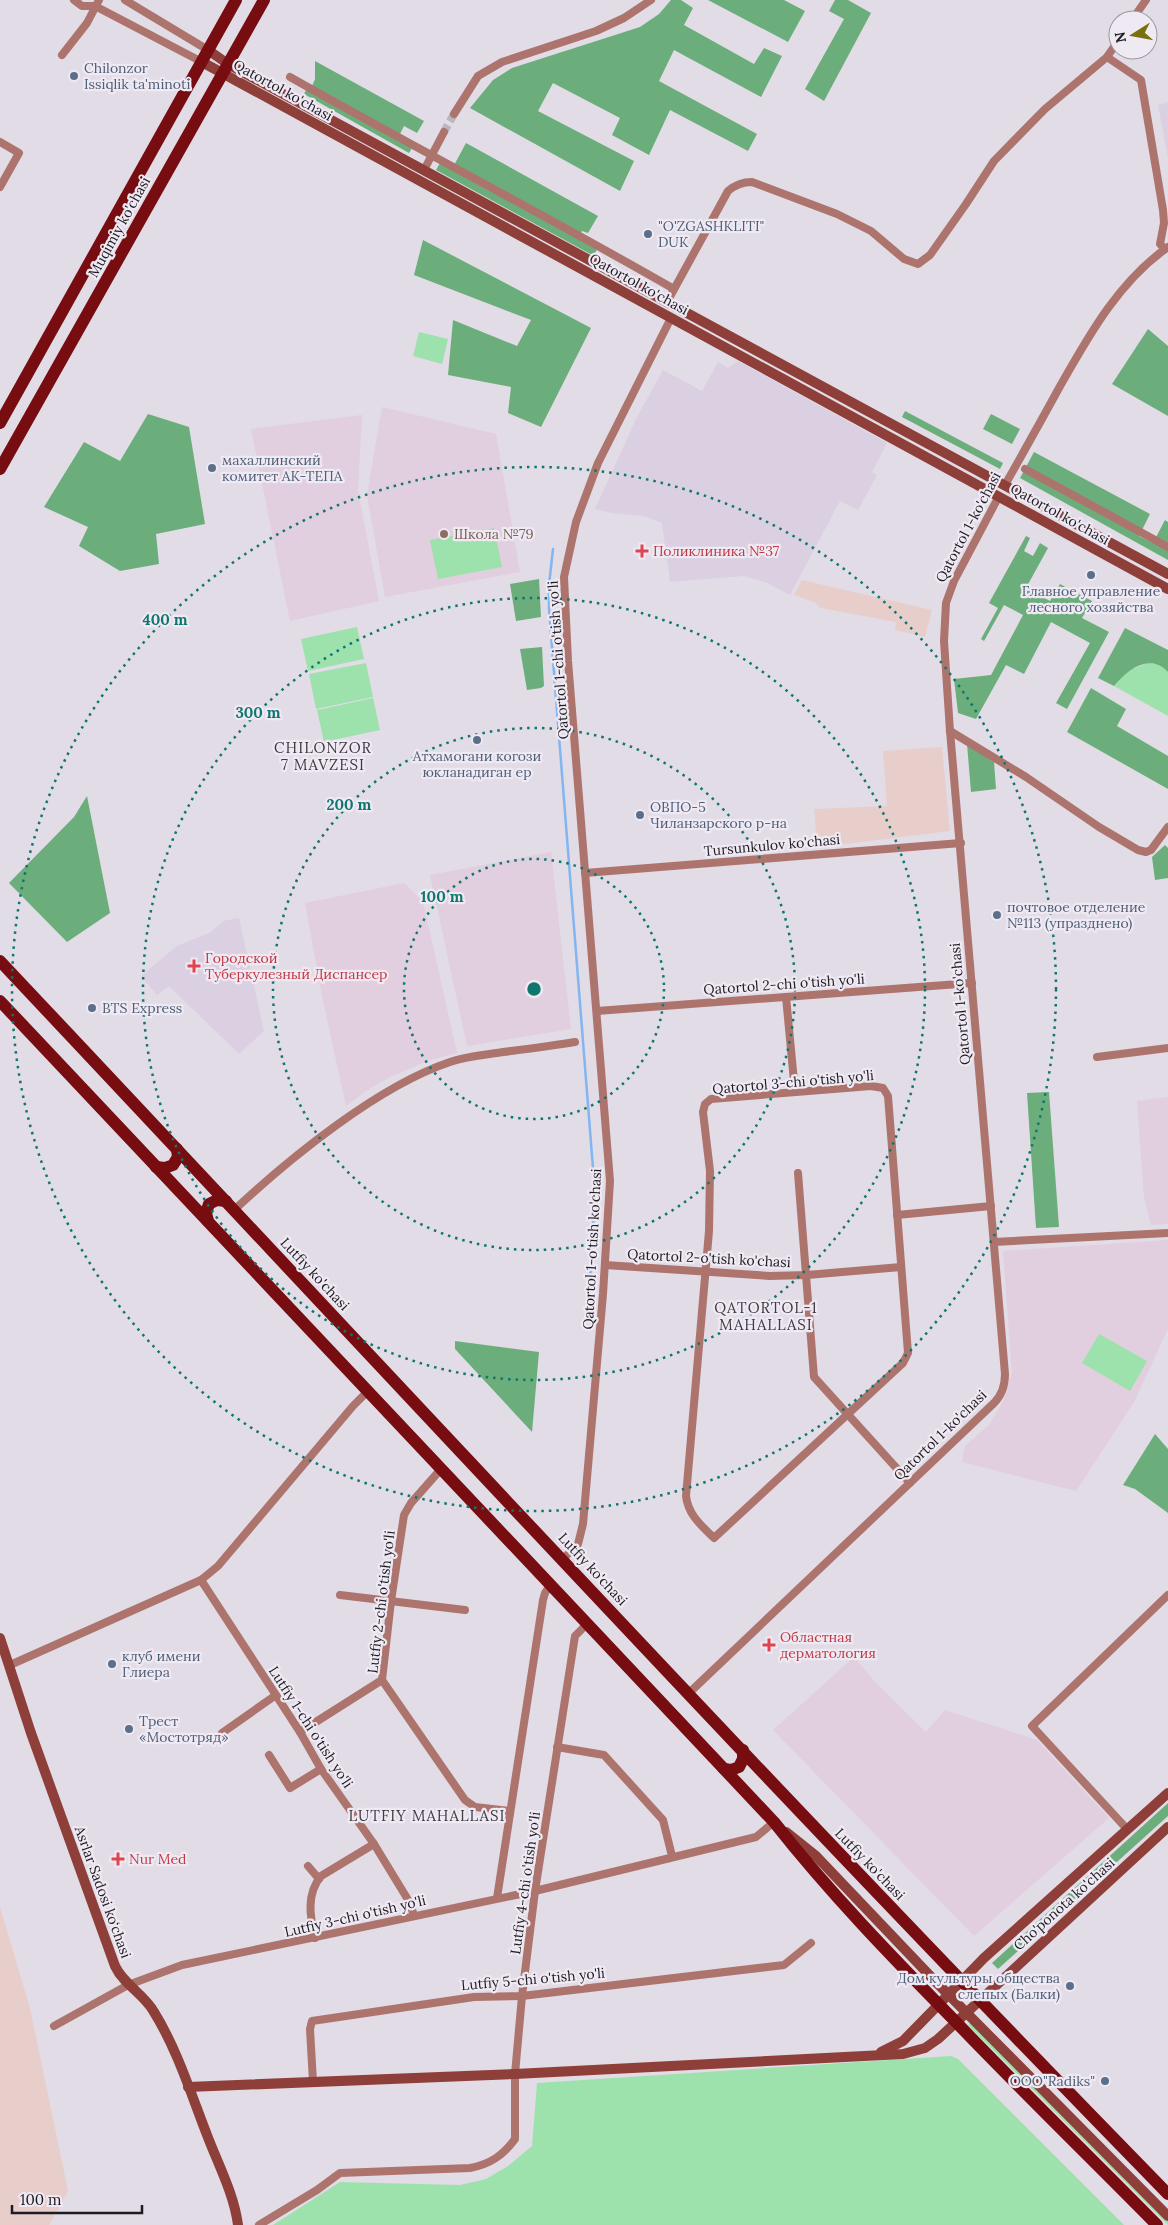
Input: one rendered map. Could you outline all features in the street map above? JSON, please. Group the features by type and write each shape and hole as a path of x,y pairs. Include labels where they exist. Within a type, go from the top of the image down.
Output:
{"main road":[{"name":"Muqimiy ko'chasi","path":"0,423 236,0"},
{"name":"Muqimiy ko'chasi","path":"0,468 264,0"},
{"name":"Qatortol ko'chasi","path":"208,50 226,68 392,165 1168,589"},
{"name":"Qatortol ko'chasi","path":"202,62 226,68 397,155 1168,574"},
{"path":"392,165 397,155"},
{"path":"419,180 424,170"},
{"path":"116,216 136,228"},
{"path":"661,312 672,305"},
{"path":"671,318 672,305"},
{"path":"8,408 14,405 22,407 26,413 27,421"},
{"path":"885,434 891,423"},
{"name":"Qatortol 1-ko'chasi","path":"998,496 1005,485"},
{"name":"Lutfiy ko'chasi","path":"0,961 960,1981 1168,2194"},
{"path":"0,1001 774,1822 807,1864 938,2004 1157,2225"},
{"path":"156,1167 165,1168 173,1165 178,1157 177,1149"},
{"path":"208,1221 206,1213 209,1204 217,1200 230,1205"},
{"name":"Asrlar Sadosi ko‘chasi","path":"0,1638 34,1742 115,1966 128,1985 146,2000 157,2017 188,2087 231,2199 238,2225"},
{"path":"724,1769 732,1770 739,1767 743,1759 743,1750"},
{"name":"Cho'ponota ko'chasi","path":"875,2054 903,2041 960,1981 1168,1793"},
{"path":"774,1822 816,1856 948,1994 1168,2216"},
{"name":"Cho'ponota ko'chasi","path":"875,2054 903,2054 925,2048 938,2039 1168,1827"},
{"path":"188,2087 515,2074 875,2054"}],"street":[{"name":"Qatortol ko'chasi","path":"74,0 82,6 97,3 202,62"},
{"name":"Qatortol ko'chasi","path":"125,0 208,50"},
{"path":"454,114 478,76 502,62 596,31 624,18 651,0"},
{"path":"62,55 86,23 97,3"},
{"path":"672,305 674,289 728,191 746,182 752,182 862,226 871,231 904,259 918,264 930,255 994,161 1045,109 1107,57 1141,80 1163,210 1164,223 1160,244 1167,248"},
{"path":"290,76 674,289"},
{"path":"424,170 444,132"},
{"path":"0,142 19,153 0,187"},
{"name":"Qatortol 1-ko'chasi","path":"1005,485 1093,329 1121,290 1167,248"},
{"name":"Qatortol 1-chi o'tish yo'li","path":"585,873 564,577 576,522 590,482 671,318"},
{"path":"1024,469 1168,546"},
{"name":"Qatortol 1-ko'chasi","path":"689,1693 998,1399 1002,1390 1005,1374 950,731 944,636 946,602 954,581 998,496"},
{"path":"950,731 1026,777 1099,827 1139,851 1146,852 1152,850 1168,826"},
{"name":"Tursunkulov ko'chasi","path":"585,873 960,843"},
{"name":"Qatortol 1-o'tish ko'chasi","path":"563,1558 578,1544 583,1524 605,1265 610,1182 585,873"},
{"name":"Qatortol 2-chi o'tish yo'li","path":"597,1011 972,983"},
{"path":"786,997 794,1092"},
{"path":"230,1205 377,1099 426,1072 464,1058 575,1042"},
{"path":"1097,1057 1168,1048"},
{"name":"Qatortol 3-chi o'tish yo'li","path":"871,1086 884,1089 888,1098 897,1214 908,1353 903,1363 714,1538 688,1509 686,1496 706,1273 710,1201 710,1171 703,1112 704,1104 711,1099 794,1092 871,1086"},
{"path":"798,1173 814,1377 910,1483"},
{"path":"897,1214 991,1206"},
{"path":"994,1242 1168,1233"},
{"name":"Qatortol 2-o'tish ko'chasi","path":"605,1265 770,1276 807,1276 901,1267"},
{"path":"10,1665 201,1580 218,1566 353,1406 368,1391"},
{"name":"Lutfiy 2-chi o'tish yo'li","path":"441,1469 411,1503 404,1515 391,1601 382,1680 465,1800 475,1807 510,1811"},
{"name":"Lutfiy 1-chi o'tish yo'li","path":"201,1580 322,1769 374,1844 410,1903 414,1916"},
{"name":"Lutfiy 4-chi o'tish yo'li","path":"497,1898 543,1600 550,1585"},
{"path":"340,1595 465,1610"},
{"path":"1127,1829 1032,1726 1168,1595"},
{"name":"Lutfiy 4-chi o'tish yo'li","path":"259,2225 317,2190 340,2173 484,2166 494,2160 515,2139 515,2074 522,1996 535,1891 556,1747 575,1636 587,1624"},
{"path":"300,1732 382,1680"},
{"path":"222,1733 276,1696"},
{"path":"556,1747 604,1755 663,1820 672,1856"},
{"path":"270,1755 290,1788 322,1769"},
{"name":"Lutfiy 3-chi o'tish yo'li","path":"54,2026 128,1985 182,1965 535,1891 756,1836 774,1822"},
{"path":"315,1938 311,1902 314,1887 319,1879 374,1844"},
{"path":"308,1866 319,1879"},
{"name":"Lutfiy 5-chi o'tish yo'li","path":"313,2082 310,2029 312,2021 474,1997 522,1996 784,1965 811,1943"}],"shaded area":[{"path":"1168,102 1168,158 1158,105"},
{"path":"738,361 887,443 872,472 877,475 858,510 840,501 790,595 765,582 744,576 670,582 662,523 644,516 611,513 595,509 636,419 663,370 702,391 718,362 728,368"},
{"name":"Школа №79","path":"382,407 496,434 520,572 385,597 367,495"},
{"path":"362,415 358,491 379,601 290,621 251,429"},
{"path":"802,580 932,610 925,637 895,630 896,622 820,608 816,603 794,595"},
{"path":"942,747 950,831 845,844 817,845 814,809 887,806 883,751"},
{"path":"551,852 571,1029 467,1046 430,875"},
{"path":"404,883 423,902 457,1053 430,1060 390,1077 366,1091 346,1106 322,996 305,903"},
{"path":"239,918 264,1031 239,1054 169,986 157,995 141,976 177,946 211,932 223,921"},
{"path":"1168,1097 1168,1224 1151,1225 1144,1198 1137,1101"},
{"path":"1168,1240 1168,1329 1134,1402 1076,1491 962,1462 965,1446 989,1425 1003,1402 1012,1373 1003,1251"},
{"path":"854,1657 876,1683 926,1732 945,1710 1037,1740 1109,1818 974,1936 773,1730"},
{"path":"0,1907 30,2008 68,2191 49,2225 0,2225"}],"green space":[{"path":"671,0 681,0 693,8 684,25 754,64 764,48 782,56 761,97 674,50 659,81 757,134 748,151 670,110 649,155 612,135 620,118 553,83 538,111 634,161 620,191 470,108 493,80 512,68 640,27 659,14"},
{"path":"708,0 784,0 805,11 788,42"},
{"path":"835,0 848,0 871,13 824,101 805,89 844,19 829,11"},
{"path":"315,61 424,121 417,133 404,126 397,140 412,148 409,153 304,94 306,90 310,91 315,79"},
{"path":"466,143 598,216 588,233 582,231 578,238 597,249 594,256 436,170 440,163 452,169"},
{"path":"423,240 591,328 541,427 508,413 511,387 448,375 453,320 517,346 531,320 414,275"},
{"path":"1148,329 1168,346 1168,416 1112,384"},
{"path":"419,332 448,339 442,364 413,356"},
{"path":"905,411 1003,463 1000,469 902,417"},
{"path":"148,414 189,427 205,524 156,534 159,564 120,571 79,546 88,527 44,507 84,442 120,461"},
{"path":"991,414 1020,429 1012,444 983,429"},
{"path":"1034,452 1150,514 1139,536 1153,543 1165,520 1168,522 1168,560 1020,478"},
{"path":"494,528 502,567 438,579 430,540"},
{"path":"1026,536 1030,538 1024,551 1033,556 1040,543 1048,548 1026,588 1050,601 1060,584 1092,601 1082,618 1109,632 1067,709 1056,703 1090,643 1051,622 1024,674 1006,665 976,719 958,713 954,679 991,675 1023,615 1004,605 984,641 981,639 998,608 989,603"},
{"path":"539,579 541,617 516,621 510,584"},
{"path":"357,627 364,659 308,671 301,639"},
{"path":"1125,628 1168,650 1168,672 1161,666 1146,663 1125,674 1114,686 1098,678"},
{"path":"542,647 544,686 527,690 520,649"},
{"path":"366,663 373,697 316,709 309,674"},
{"path":"1150,663 1161,665 1168,672 1168,716 1114,686 1129,671"},
{"path":"1091,688 1126,709 1117,726 1168,756 1168,789 1067,732"},
{"path":"373,698 380,730 324,742 317,710"},
{"path":"967,744 994,762 996,789 971,792"},
{"path":"87,796 110,913 67,942 9,883 74,817"},
{"path":"1165,845 1168,848 1168,878 1155,880 1152,857"},
{"path":"1049,1092 1059,1227 1036,1228 1027,1093"},
{"path":"1099,1334 1147,1361 1130,1391 1082,1363"},
{"path":"455,1341 539,1352 532,1432 455,1349"},
{"path":"1155,1434 1168,1449 1168,1513 1135,1489 1123,1485"},
{"path":"1168,1803 1168,1816 998,1969 992,1963"},
{"path":"971,2022 1168,2221 1168,2225 968,2025"},
{"path":"951,2056 958,2059 1124,2225 273,2225 340,2182 460,2185 486,2179 508,2166 532,2146 537,2083"}],"waterway":[{"path":"553,549 549,585 549,609 595,1194 590,1281"}],"tunnel":[{"path":"444,132 454,114"}],"place":[{"name":"Chilonzor Issiqlik ta'minoti","path":"74,76"},
{"name":"\"O'ZGASHKLITI\" DUK","path":"648,234"},
{"name":"махаллинский комитет АК-ТЕПА","path":"212,468"},
{"name":"Школа №79","path":"444,534"},
{"name":"Поликлиника №37","path":"642,551"},
{"name":"Главное управление лесного хозяйства","path":"1091,575"},
{"name":"Атхамогани когози юкланадиган ер","path":"477,740"},
{"name":"ОВПО-5 Чиланзарского р-на","path":"640,815"},
{"name":"почтовое отделение №113 (упразднено)","path":"997,915"},
{"name":"Городской Туберкулезный Диспансер","path":"194,966"},
{"name":"BTS Express","path":"92,1008"},
{"name":"Областная дерматология","path":"769,1645"},
{"name":"клуб имени Глиера","path":"112,1664"},
{"name":"Трест «Мостотряд»","path":"129,1729"},
{"name":"Nur Med","path":"118,1859"},
{"name":"Дом культуры общества слепых (Балки)","path":"1070,1986"},
{"name":"OOO\"Radiks\"","path":"1105,2081"}],"district":[{"name":"CHILONZOR 7 MAVZESI","path":"323,756"},
{"name":"QATORTOL-1 MAHALLASI","path":"766,1316"},
{"name":"LUTFIY MAHALLASI","path":"427,1815"}]}
